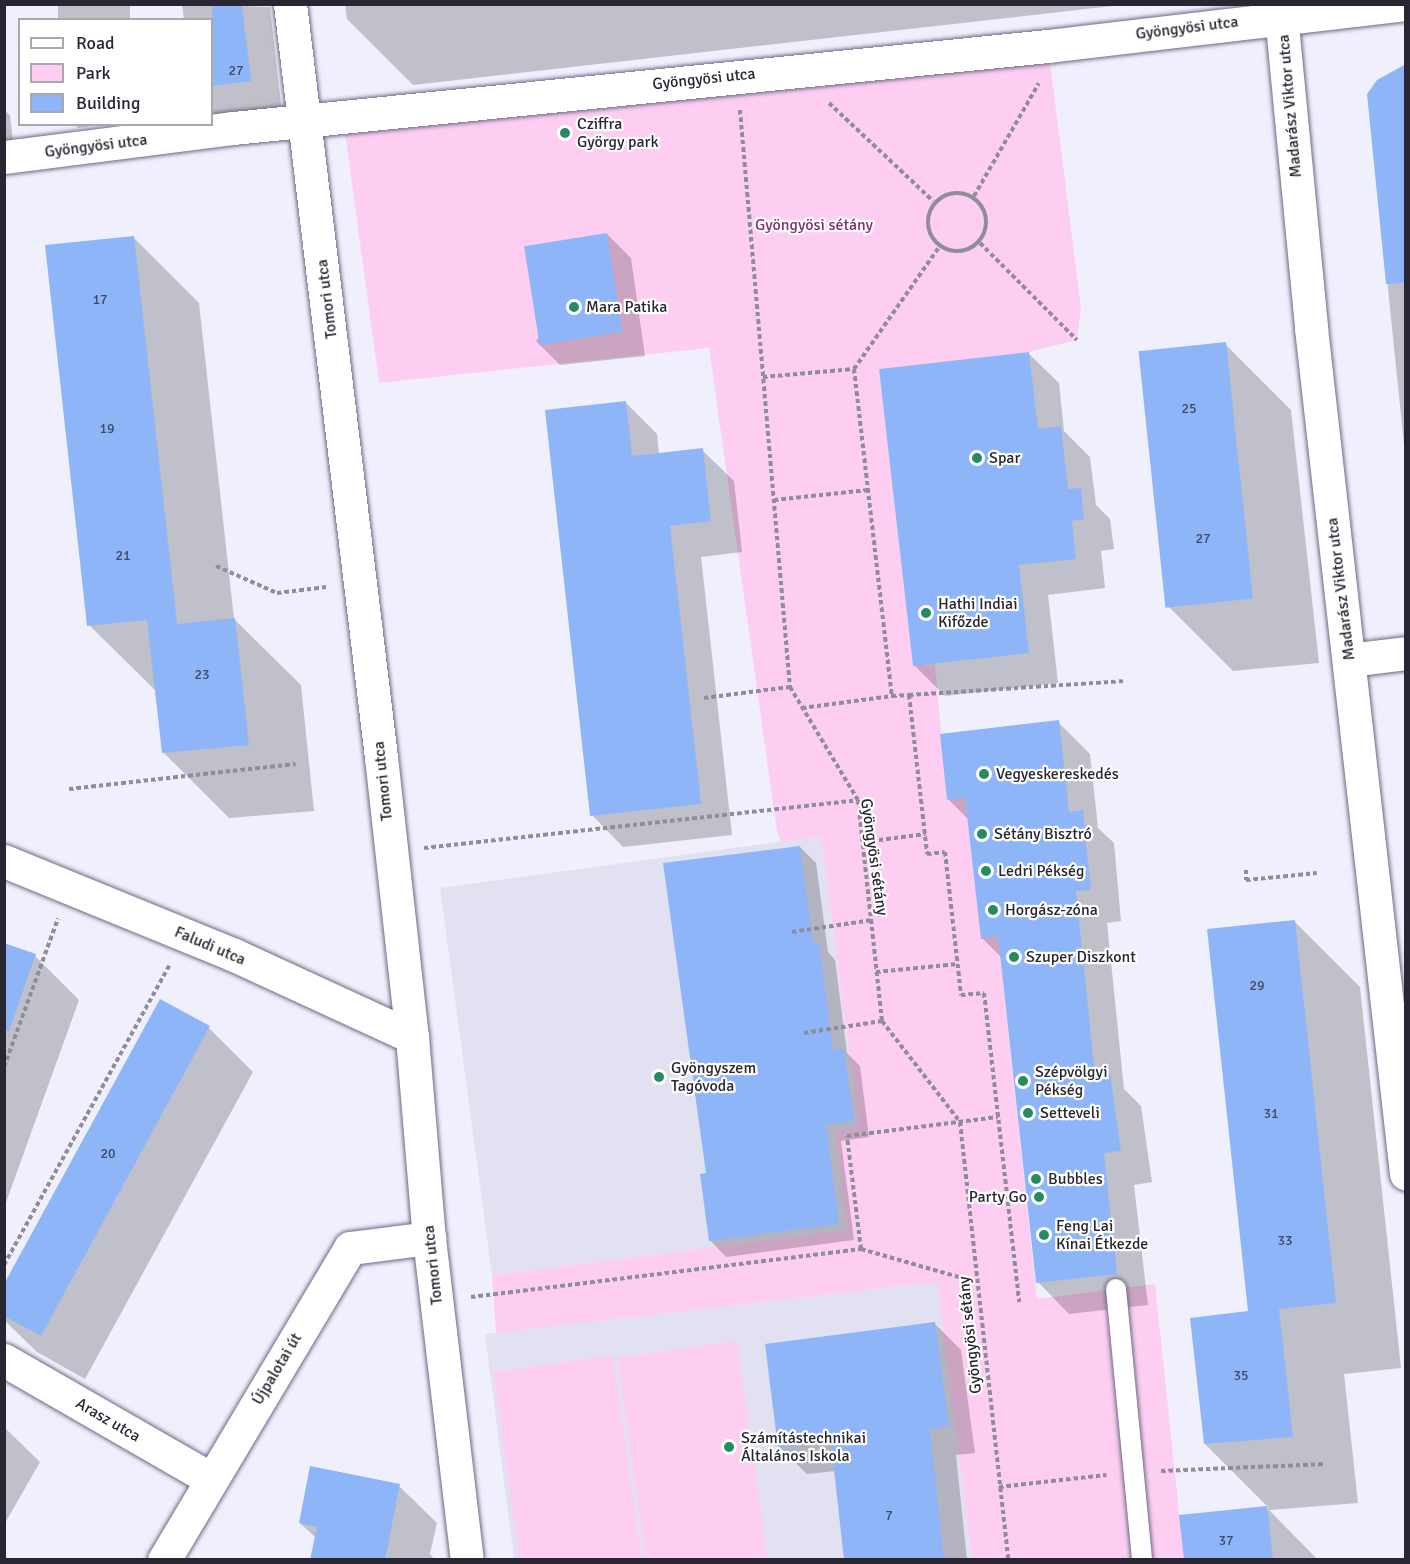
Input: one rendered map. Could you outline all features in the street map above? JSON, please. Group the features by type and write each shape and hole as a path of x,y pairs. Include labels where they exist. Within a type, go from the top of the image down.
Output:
{"street":[{"name":"Tomori utca","path":"290,4 412,1037 429,1238 467,1560"},
{"name":"Gyöngyösi utca","path":"4,157 303,121 793,69 1062,44 1281,11 1404,4"},
{"name":"Madarász Viktor utca","path":"1281,11 1311,328 1406,1174"},
{"path":"1349,660 1406,653"},
{"name":"Faludi utca","path":"4,861 186,935 412,1037"},
{"name":"Újpalotai út","path":"164,1560 350,1248 429,1238"},
{"name":"Arasz utca","path":"4,1360 211,1479"}],"lane":[{"path":"1116,1289 1142,1560"}],"path":[{"path":"974,196 1062,44"},
{"path":"793,69 933,201"},
{"name":"Gyöngyösi sétány","path":"737,76 790,687 858,800 882,1021"},
{"path":"955,191 974,196 987,216 980,243 959,253 939,247 926,224 933,201 955,191"},
{"path":"980,243 1077,340"},
{"path":"892,696 854,369 939,247"},
{"path":"763,377 854,369"},
{"path":"774,500 868,490"},
{"path":"216,566 277,592 360,583"},
{"path":"802,708 892,696 1124,681"},
{"path":"704,698 790,687"},
{"path":"909,695 927,854 945,852 961,995 984,993 1019,1302"},
{"path":"69,789 296,764"},
{"path":"390,852 858,800"},
{"path":"864,842 925,834"},
{"path":"1246,870 1246,880 1317,873"},
{"path":"4,1067 69,887"},
{"path":"792,932 872,920"},
{"path":"4,1265 186,935"},
{"path":"876,972 958,964"},
{"path":"804,1034 882,1021 960,1122"},
{"path":"861,1249 847,1136 998,1117"},
{"name":"Gyöngyösi sétány","path":"960,1122 1008,1560"},
{"path":"436,1301 861,1249 976,1282"}],"shaded area":[{"name":"Gyöngyszem Tagóvoda","path":"821,836 859,1126 835,1130 848,1230 492,1275 440,888"},
{"name":"Számítástechnikai Általános Iskola","path":"938,1282 972,1559 514,1559 485,1334"}],"green space":[{"name":"Gyöngyösi sétány","path":"1048,46 1081,309 1077,340 1029,352 879,369 913,666 935,664 947,800 965,798 981,938 998,936 1037,1299 1155,1284 1184,1559 972,1559 937,1282 496,1333 492,1275 847,1230 835,1130 859,1126 821,837 781,842 777,831 709,348 379,383 343,117"},
{"path":"737,1341 768,1559 646,1560 617,1358"},
{"path":"613,1355 642,1559 520,1560 493,1372"}],"building":[{"path":"212,4 242,4 251,81 213,86"},
{"path":"1406,64 1406,283 1386,284 1367,94 1377,80"},
{"name":"Mara Patika","path":"607,233 623,332 540,345 524,246"},
{"path":"134,236 177,624 235,618 249,745 162,753 147,620 87,626 45,245"},
{"path":"1226,342 1253,599 1165,608 1138,351"},
{"name":"Spar","path":"1029,352 1038,429 1061,426 1068,489 1081,488 1084,519 1072,521 1076,559 1019,565 1029,653 913,666 879,369"},
{"path":"626,401 632,456 703,448 711,521 670,526 701,804 590,816 545,410"},
{"path":"1059,720 1069,812 1083,810 1091,890 1076,891 1095,1075 1110,1073 1121,1151 1104,1153 1117,1274 1036,1283 998,936 981,939 965,798 947,800 940,734"},
{"path":"800,846 813,943 819,942 833,1050 844,1049 854,1121 826,1125 839,1224 709,1241 700,1174 706,1173 663,863"},
{"path":"1295,920 1336,1303 1279,1309 1293,1437 1204,1444 1190,1318 1248,1311 1207,929"},
{"path":"4,943 36,954 9,1031 4,1030"},
{"path":"160,999 210,1026 41,1336 4,1316 4,1284"},
{"path":"935,1322 949,1426 930,1429 944,1560 844,1560 831,1442 778,1448 765,1344"},
{"path":"310,1466 400,1484 385,1560 310,1560 317,1527 299,1523"},
{"path":"1267,1506 1273,1560 1184,1560 1179,1515"}],"place":[{"name":"Cziffra György park","path":"565,133"},
{"name":"Mara Patika","path":"574,307"},
{"name":"Spar","path":"977,458"},
{"name":"Hathi Indiai Kifőzde","path":"926,613"},
{"name":"Vegyeskereskedés","path":"984,774"},
{"name":"Sétány Bisztró","path":"982,834"},
{"name":"Ledri Pékség","path":"986,871"},
{"name":"Horgász-zóna","path":"993,910"},
{"name":"Szuper Diszkont","path":"1014,957"},
{"name":"Gyöngyszem Tagóvoda","path":"659,1077"},
{"name":"Szépvölgyi Pékség","path":"1023,1081"},
{"name":"Setteveli","path":"1028,1113"},
{"name":"Bubbles","path":"1036,1179"},
{"name":"Party Go","path":"1039,1197"},
{"name":"Feng Lai Kínai Étkezde","path":"1044,1235"},
{"name":"Számítástechnikai Általános Iskola","path":"729,1447"}]}
